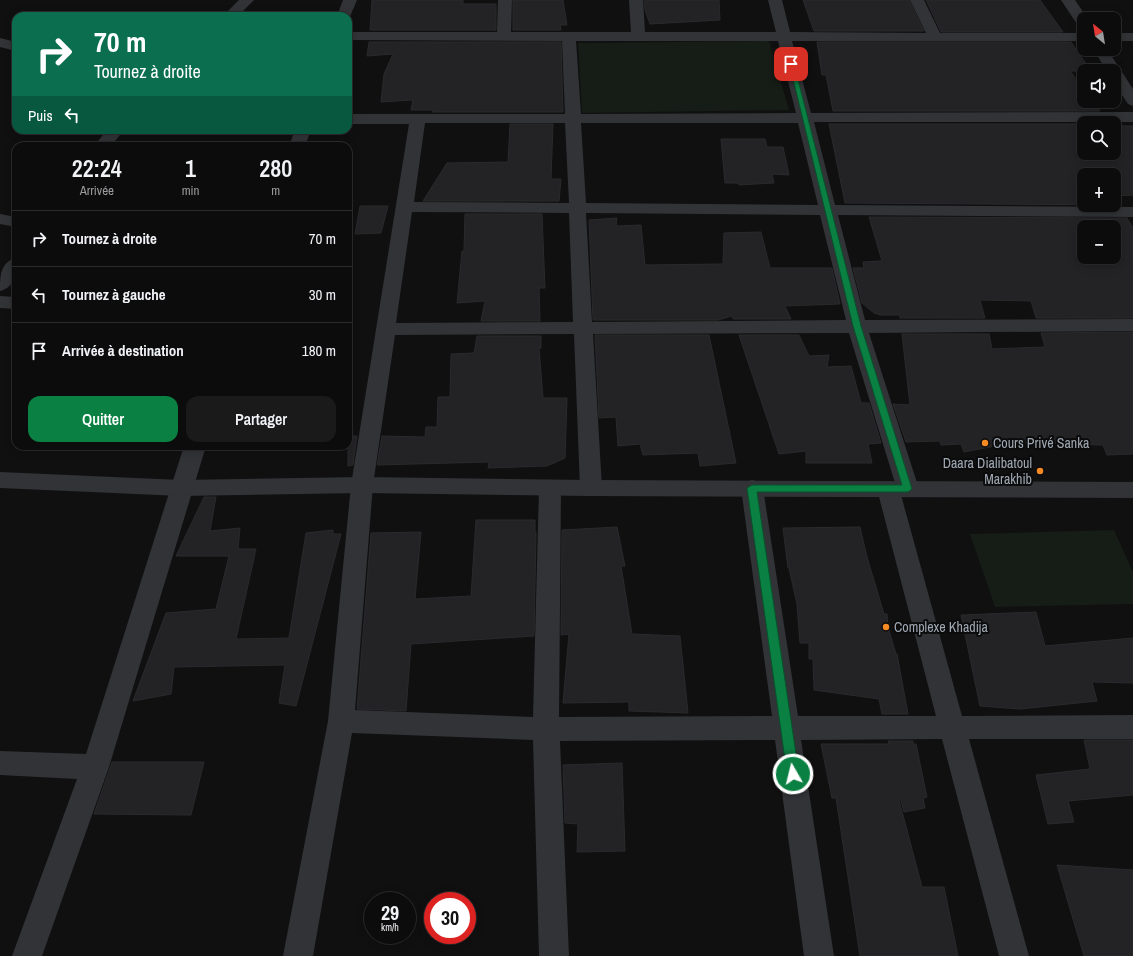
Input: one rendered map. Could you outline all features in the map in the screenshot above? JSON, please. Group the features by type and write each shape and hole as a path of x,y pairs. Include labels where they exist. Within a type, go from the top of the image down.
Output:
{"street":[{"path":"234,12 247,0"},
{"path":"346,12 350,0"},
{"path":"504,36 505,0"},
{"path":"636,0 638,36"},
{"path":"775,0 898,489 952,727 1014,956"},
{"path":"917,0 935,37"},
{"path":"1068,0 1077,14"},
{"path":"352,36 1077,37"},
{"path":"569,36 591,488"},
{"path":"1121,37 1133,37"},
{"path":"0,42 12,46"},
{"path":"1121,82 1133,101"},
{"path":"352,119 1133,117"},
{"path":"298,956 341,721 362,485 418,119"},
{"path":"106,142 112,134"},
{"path":"404,207 1133,212"},
{"path":"0,219 12,221"},
{"path":"0,285 12,269"},
{"path":"0,302 12,303"},
{"path":"386,329 1133,325"},
{"path":"27,956 95,766 194,450"},
{"path":"0,480 181,488 362,485 550,488 1133,490"},
{"path":"550,488 546,729 554,956"},
{"path":"752,488 819,956"},
{"path":"341,721 546,729 1133,727"},
{"path":"0,763 95,766"}],"shaded area":[{"path":"769,41 789,110 582,113 578,43"},
{"path":"1114,530 1133,572 1133,604 995,607 970,534"}],"building":[{"path":"372,0 463,0 463,4 496,4 496,30 370,30"},
{"path":"513,0 563,0 567,25 560,25 561,30 513,30"},
{"path":"644,0 719,0 720,20 650,24 645,10"},
{"path":"803,0 909,0 924,31 814,31"},
{"path":"926,0 1040,0 1063,32 941,32"},
{"path":"369,42 561,42 563,112 432,112 433,110 411,110 413,100 381,102 384,74 393,54 367,56"},
{"path":"817,42 1071,42 1077,51 1077,56 1081,56 1086,64 1077,64 1077,71 1070,71 1077,80 1077,108 1098,108 1100,111 833,111 826,75 822,75"},
{"path":"510,124 553,124 551,179 561,179 559,201 423,201 447,163 508,162"},
{"path":"829,124 1077,124 1077,160 1121,160 1121,126 1133,126 1133,195 1121,196 1121,168 1077,168 1077,205 845,203"},
{"path":"721,139 765,139 767,147 783,147 789,175 772,174 774,183 739,185 739,183 725,183"},
{"path":"360,206 388,206 381,233 355,234"},
{"path":"465,214 542,214 545,288 539,288 540,321 481,321 485,301 457,303 462,251 464,251"},
{"path":"869,217 1127,218 1133,228 1133,318 1036,318 1031,301 980,300 985,318 900,318 900,315 880,315 874,313 862,303 853,268 864,268 863,262 882,261"},
{"path":"617,218 616,226 641,225 645,265 723,264 724,233 761,232 770,268 832,268 840,304 785,306 791,319 733,319 732,316 718,320 593,320 589,220"},
{"path":"1133,332 1133,454 1107,455 1103,445 1010,443 964,452 961,444 941,445 940,441 906,442 893,404 910,405 902,334 989,334 992,349 1045,347 1041,333"},
{"path":"595,335 709,335 736,463 700,466 698,453 643,455 640,444 618,446 616,417 599,418"},
{"path":"739,335 799,335 809,356 829,355 827,367 851,366 861,403 869,403 881,443 868,444 872,463 806,463 806,451 779,454"},
{"path":"477,336 541,336 541,348 539,348 543,398 567,398 565,458 547,466 488,468 489,462 377,465 382,436 425,437 426,427 437,427 438,397 450,397 451,354 474,353"},
{"path":"352,436 357,436 353,465 348,466 348,450 352,450"},
{"path":"204,497 216,497 210,531 240,528 238,549 256,549 236,639 289,638 306,533 333,530 333,534 341,534 296,706 279,703 285,665 174,667 171,694 133,701 166,613 216,609 229,556 176,556"},
{"path":"476,520 535,520 534,636 411,644 406,711 357,709 371,533 421,532 415,599 471,596"},
{"path":"617,527 625,566 621,566 632,634 680,636 688,713 629,711 629,702 563,703 569,634 561,635 562,530"},
{"path":"860,527 867,557 884,614 887,614 888,627 897,654 908,714 882,714 879,699 814,690 813,659 809,659 809,643 800,643 797,604 788,568 783,528"},
{"path":"1036,612 1045,646 1133,638 1133,683 1092,682 1097,701 1020,709 980,706 961,615"},
{"path":"1084,740 1133,740 1133,795 1068,801 1074,822 1048,824 1036,775 1090,769"},
{"path":"888,741 913,741 913,744 916,744 927,797 923,798 925,808 904,812 901,800 899,800 922,887 944,887 958,956 860,956 836,798 832,798 821,744 889,744"},
{"path":"112,762 204,762 191,815 94,814"},
{"path":"622,763 625,851 577,852 578,824 565,823 563,765"},
{"path":"1057,865 1133,870 1133,956 1084,956"}],"place":[{"name":"Cours Privé Sanka","path":"985,443"},
{"name":"Daara Dialibatoul Marakhib","path":"1040,471"},
{"name":"Complexe Khadija","path":"886,627"}],"route":[{"path":"791,64 857,326 908,489 752,488 793,774"}]}
